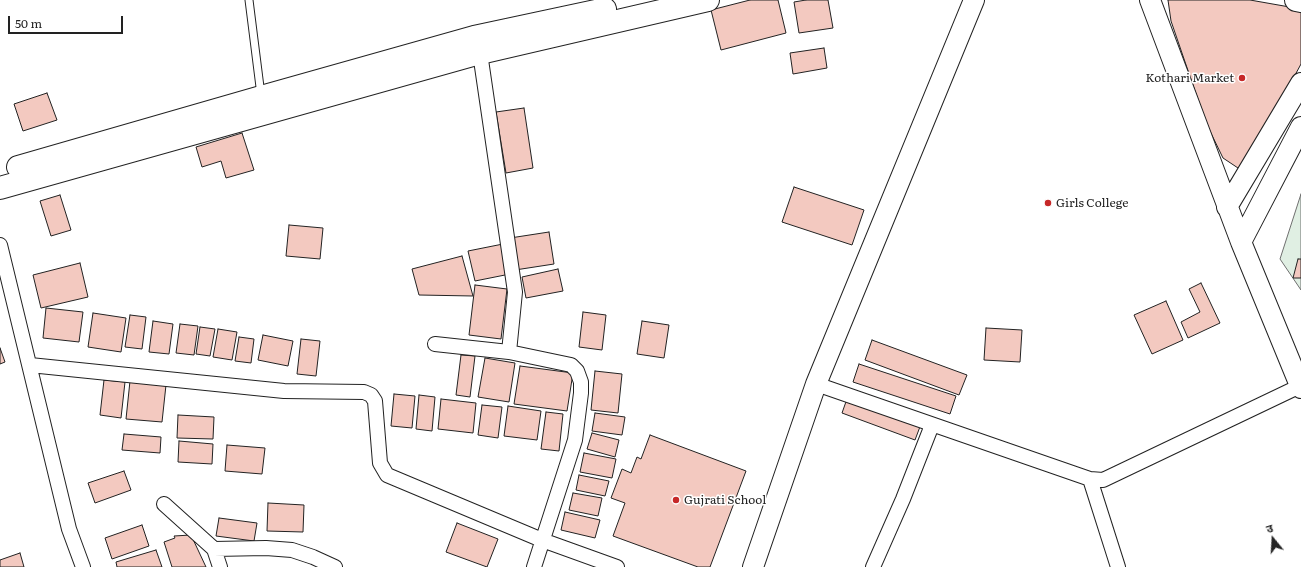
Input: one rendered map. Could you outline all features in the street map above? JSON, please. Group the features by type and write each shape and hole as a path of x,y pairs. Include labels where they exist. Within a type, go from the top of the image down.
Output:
{"highway":[{"path":"0,172 261,96 474,37 645,0"},
{"path":"0,188 480,53 708,0"},
{"path":"1296,0 1301,1"}],"main road":[{"path":"753,567 816,384 974,0"},
{"path":"1150,0 1227,207 1301,387"},
{"path":"1227,207 1301,83"},
{"path":"1241,242 1301,127"}],"street":[{"path":"480,53 515,292 509,352"},
{"path":"0,245 69,529 83,567"},
{"path":"435,344 509,352 571,365 577,371 581,382 581,393 575,440 534,567"},
{"path":"30,365 284,390 364,392 371,396 375,401 380,463 387,475 542,540 617,567"},
{"path":"816,384 1090,479 1104,480 1301,387"},
{"path":"873,567 903,499 932,425"},
{"path":"1090,479 1118,567"},
{"path":"164,504 214,549 220,567"},
{"path":"214,549 266,548 292,550 313,557 335,567"}],"lane":[{"path":"250,0 261,96"}],"green space":[{"path":"1301,194 1301,290 1280,259"}],"building":[{"path":"750,0 778,0 786,33 721,50 711,10"},
{"path":"806,0 828,0 833,28 799,33 794,2"},
{"name":"Kothari Market","path":"1168,0 1250,0 1301,9 1301,64 1247,164 1238,168 1223,158 1208,127 1171,21"},
{"path":"824,48 827,68 793,74 790,53"},
{"path":"47,93 57,120 23,131 14,104"},
{"path":"524,108 533,168 506,173 496,112"},
{"path":"242,133 254,170 226,178 221,161 202,167 196,147"},
{"path":"794,187 864,210 852,245 782,222"},
{"path":"60,195 71,230 51,236 40,201"},
{"path":"289,225 323,228 320,259 286,256"},
{"path":"549,232 554,264 515,270 510,238"},
{"path":"503,244 510,274 475,281 468,251"},
{"path":"462,256 473,296 419,295 412,269"},
{"path":"1298,259 1301,259 1301,278 1293,278"},
{"path":"80,263 88,297 41,308 33,275"},
{"path":"558,269 563,291 526,298 522,277"},
{"path":"1201,283 1220,323 1188,338 1181,322 1200,312 1189,289"},
{"path":"475,285 507,289 501,339 469,335"},
{"path":"1166,301 1183,340 1152,354 1134,315"},
{"path":"46,308 83,312 79,342 43,338"},
{"path":"583,312 606,315 602,350 579,347"},
{"path":"93,313 126,318 121,352 88,347"},
{"path":"130,315 146,317 142,349 125,347"},
{"path":"153,321 173,324 169,354 149,352"},
{"path":"642,321 669,325 664,358 637,354"},
{"path":"180,324 198,326 194,355 176,353"},
{"path":"200,327 215,329 210,356 196,354"},
{"path":"986,328 1022,330 1020,362 984,360"},
{"path":"218,329 237,332 232,360 213,357"},
{"path":"263,335 293,341 288,366 258,360"},
{"path":"239,337 254,339 251,363 235,361"},
{"path":"301,339 320,341 316,376 297,374"},
{"path":"872,340 967,375 959,395 865,360"},
{"path":"0,348 5,362 0,364"},
{"path":"461,355 475,356 470,397 456,395"},
{"path":"485,358 515,363 509,402 478,397"},
{"path":"859,364 956,396 950,414 853,382"},
{"path":"520,366 573,373 567,411 514,404"},
{"path":"595,371 622,374 618,413 591,410"},
{"path":"104,380 125,382 121,418 100,415"},
{"path":"130,381 166,385 162,422 126,419"},
{"path":"394,394 415,396 412,428 391,426"},
{"path":"419,395 435,397 432,431 416,429"},
{"path":"848,396 921,424 915,440 842,413"},
{"path":"441,399 476,403 473,433 438,429"},
{"path":"482,405 502,407 498,438 478,435"},
{"path":"508,406 541,411 537,440 504,436"},
{"path":"546,412 563,414 559,451 541,449"},
{"path":"595,413 625,417 622,435 592,431"},
{"path":"178,415 214,417 213,439 177,438"},
{"path":"592,433 619,440 615,457 587,449"},
{"path":"124,434 161,437 160,453 122,450"},
{"name":"Gujrati School","path":"650,435 746,471 710,567 698,567 613,536 625,503 611,498 622,469 631,473 637,457 641,459"},
{"path":"179,441 213,444 212,464 178,462"},
{"path":"227,445 265,448 262,474 225,471"},
{"path":"584,453 616,459 612,478 580,472"},
{"path":"124,471 131,490 95,503 88,483"},
{"path":"579,475 609,481 605,496 576,490"},
{"path":"573,493 602,498 598,516 569,510"},
{"path":"268,503 304,505 303,532 267,531"},
{"path":"565,512 600,520 595,538 561,530"},
{"path":"219,518 257,523 254,541 216,536"},
{"path":"457,523 498,539 487,567 446,552"},
{"path":"142,525 149,546 112,559 105,538"},
{"path":"191,535 206,567 172,567 164,542 175,538 174,536"},
{"path":"156,550 162,567 117,567 116,562"},
{"path":"20,553 24,567 0,567 0,560"}],"place":[{"name":"Kothari Market","path":"1242,78"},
{"name":"Girls College","path":"1048,203"},
{"name":"Gujrati School","path":"676,500"}]}
